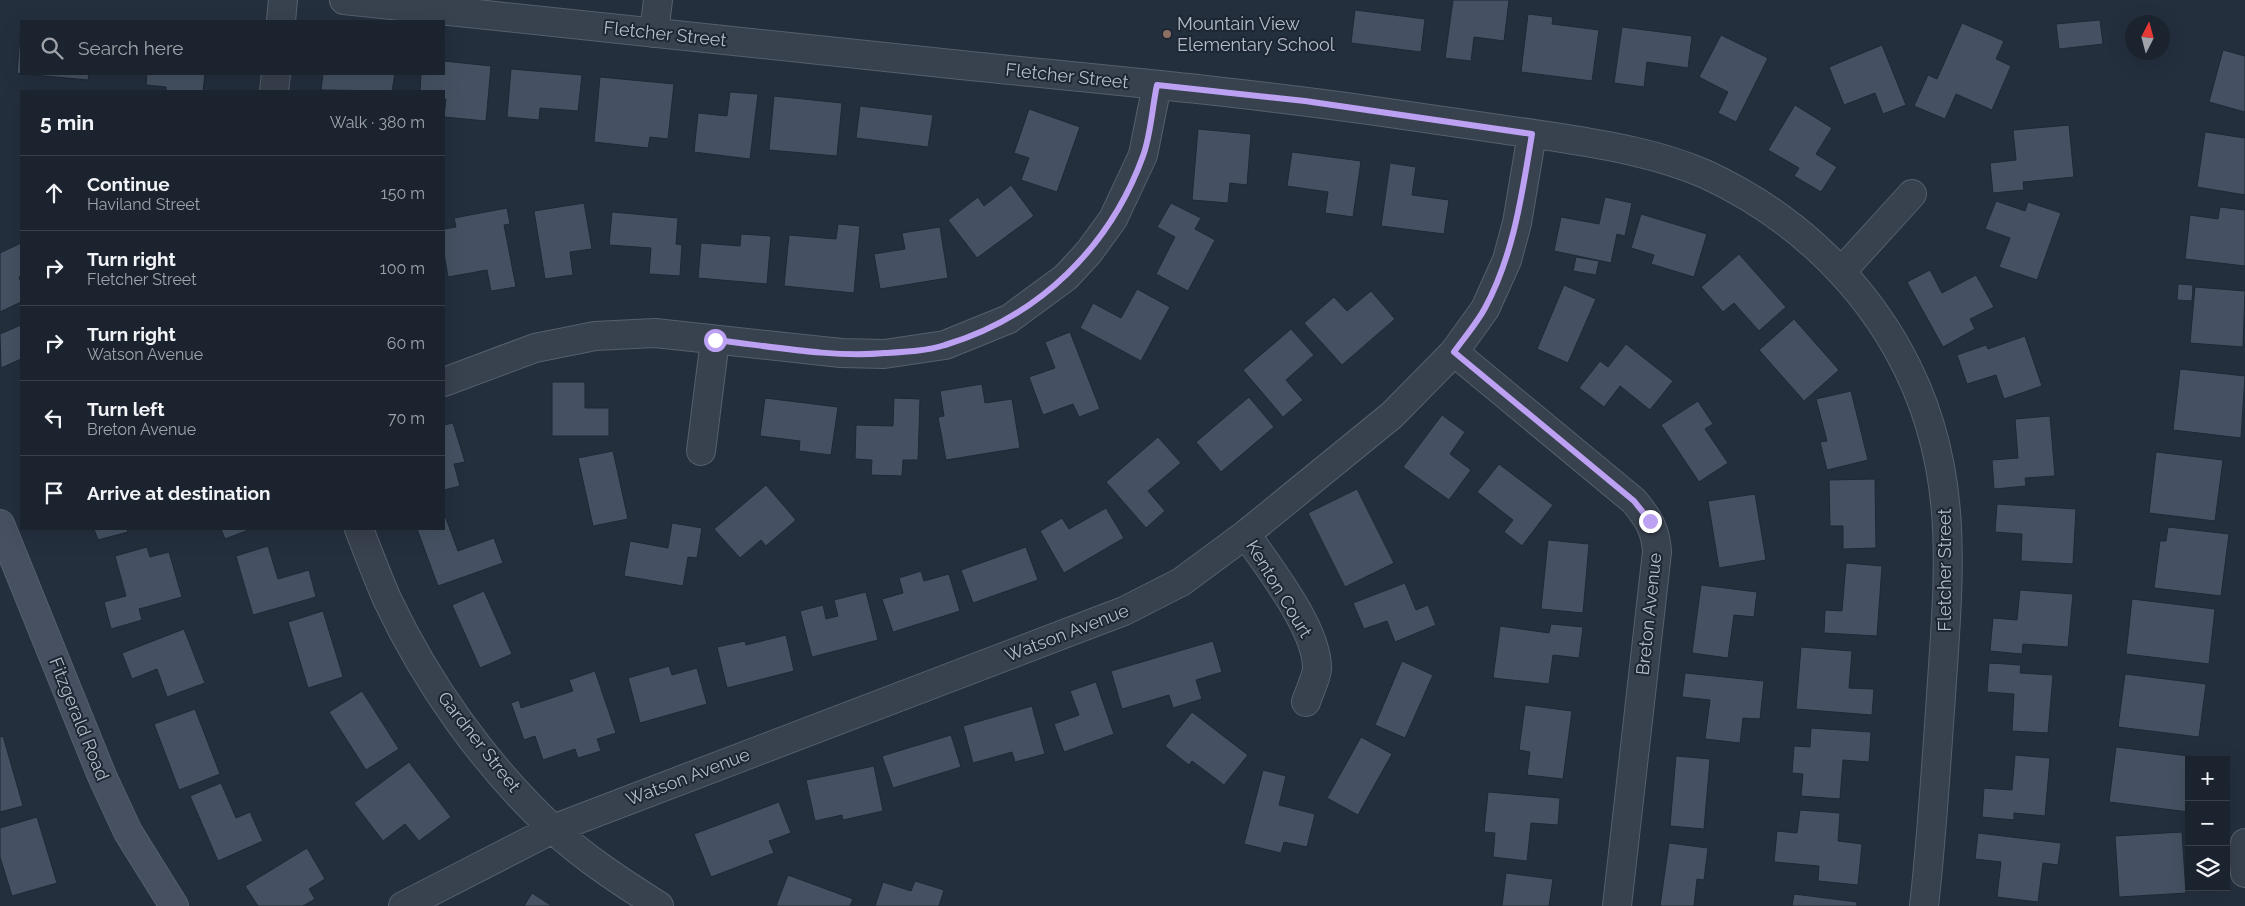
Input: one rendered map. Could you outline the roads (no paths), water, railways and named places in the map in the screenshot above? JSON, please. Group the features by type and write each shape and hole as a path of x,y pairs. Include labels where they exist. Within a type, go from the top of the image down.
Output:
{"main road":[{"name":"Fitzgerald Road","path":"0,524 106,784 128,832 174,906"}],"street":[{"path":"281,20 284,0"},
{"name":"Fletcher Street","path":"344,0 1305,101 1532,134 1629,149 1704,174 1775,213 1812,242 1842,272 1872,310 1888,334 1918,391 1938,456 1948,515 1949,575 1932,842 1924,906"},
{"path":"654,33 658,0"},
{"path":"274,90 276,75"},
{"path":"445,382 535,348 594,336 655,333 841,353 884,354 945,345 1009,319 1066,277 1089,252 1113,219 1143,155 1157,85"},
{"name":"Watson Avenue","path":"403,906 553,829 1124,611 1182,582 1246,534 1392,415 1454,352 1485,309 1507,260 1517,223 1532,134"},
{"path":"1842,272 1912,194"},
{"path":"701,451 715,340"},
{"name":"Breton Avenue","path":"1454,352 1634,501 1650,521 1656,538 1657,552 1617,906"},
{"name":"Gardner Street","path":"358,530 388,600 433,684 462,726 493,764 553,829 617,879 659,906"},
{"name":"Kenton Court","path":"1246,534 1285,591 1312,640 1317,670 1306,702"},
{"path":"2245,843 2242,852 2245,873"}],"place":[{"name":"Mountain View Elementary School","path":"1167,34"}]}
